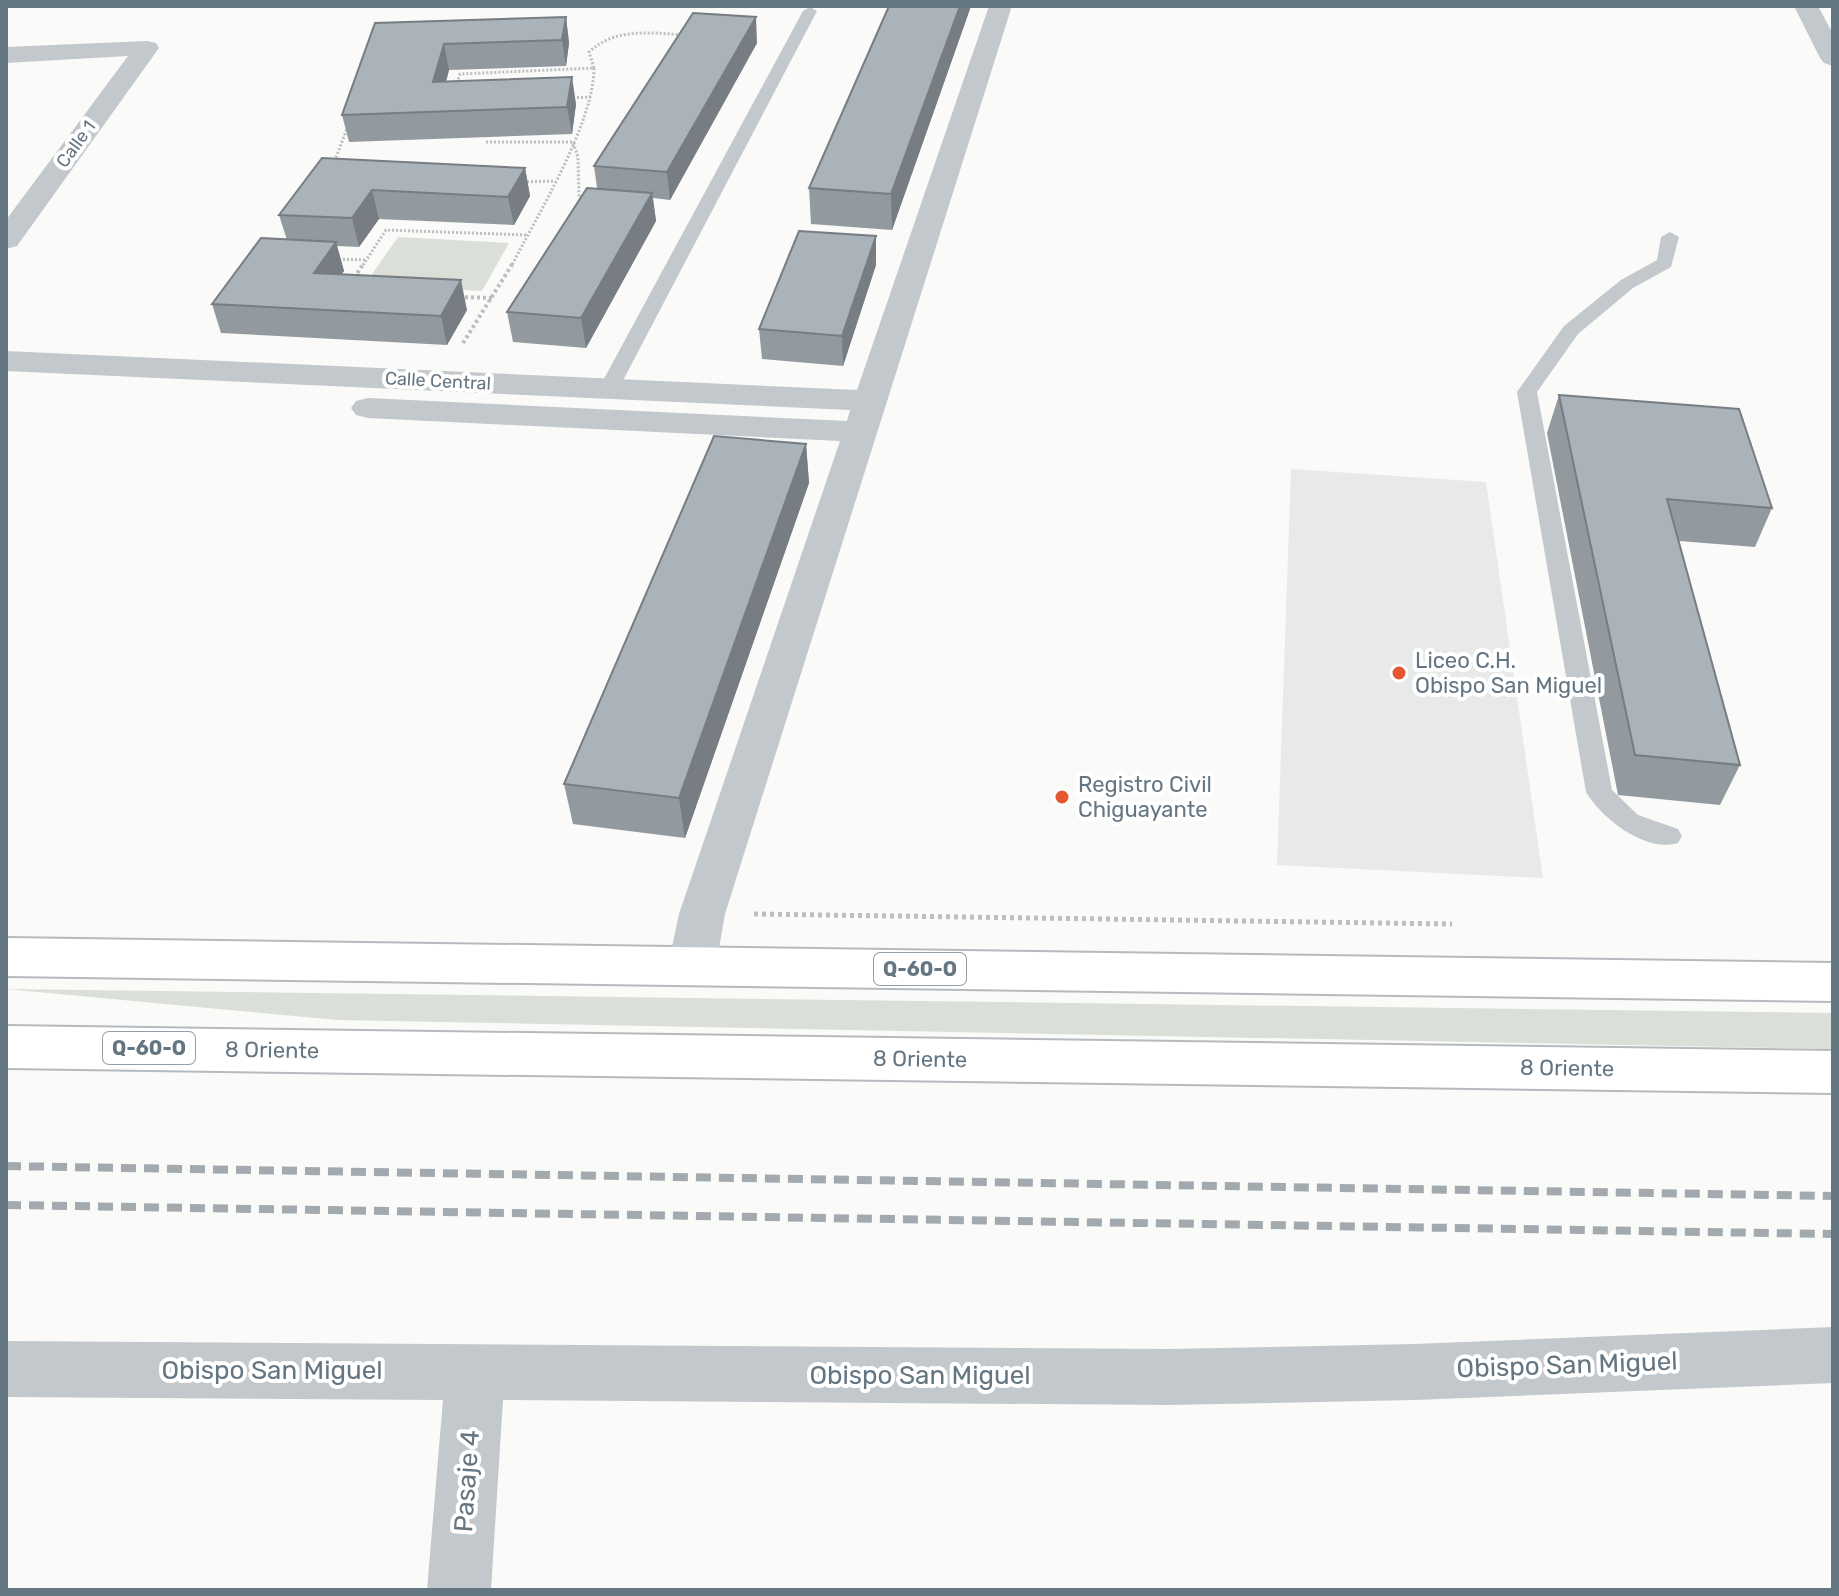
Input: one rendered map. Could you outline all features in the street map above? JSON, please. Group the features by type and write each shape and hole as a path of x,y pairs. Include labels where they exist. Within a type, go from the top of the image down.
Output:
{"main road":[{"name":"Q-60-O","path":"6,957 1833,982"},
{"name":"8 Oriente","path":"6,1047 1833,1072"}],"street":[{"path":"1806,6 1833,58"},
{"path":"692,966 702,914 999,9"},
{"name":"Calle 1","path":"6,55 147,48 6,240"},
{"name":"Calle Central","path":"6,361 609,388 865,416"},
{"path":"145,397 167,368"},
{"path":"593,419 609,388"},
{"name":"Calle Central","path":"6,390 593,419 865,416"},
{"name":"Obispo San Miguel","path":"6,1369 1167,1377 1415,1372 1833,1355"},
{"name":"Pasaje 4","path":"459,1590 475,1371"}],"lane":[{"path":"609,388 810,11"},
{"path":"1669,836 1631,824 1615,815 1599,792 1527,392 1571,330 1627,284 1665,263 1670,237"}],"path":[{"path":"438,381 493,298 573,142 594,87 594,68 589,52 599,40 619,34 685,35"},
{"path":"456,88 460,74 594,68"},
{"path":"560,98 591,97"},
{"path":"331,169 349,122"},
{"path":"486,142 573,142"},
{"path":"573,142 578,157 579,198 592,202"},
{"path":"512,182 554,181"},
{"path":"352,281 386,230 527,235"},
{"path":"334,259 366,260"},
{"path":"449,296 493,298"}],"shaded area":[{"path":"398,237 509,243 482,291 365,284"},
{"name":"Liceo C.H. Obispo San Miguel","path":"1291,469 1486,482 1543,878 1277,865"},
{"path":"6,989 1833,1013 1833,1049 337,1020"}],"building":[{"path":"889,6 960,6 891,194 809,188"},
{"path":"693,13 756,17 667,172 594,166"},
{"path":"566,17 562,40 444,44 433,82 572,77 567,107 342,115 375,23"},
{"path":"322,158 525,168 508,197 372,190 352,218 279,215"},
{"path":"587,188 652,193 581,318 507,312"},
{"path":"799,231 876,236 842,336 759,329"},
{"path":"261,238 336,242 314,273 461,280 441,316 212,304"},
{"path":"1559,395 1739,409 1772,508 1667,499 1740,765 1635,755"},
{"path":"714,436 806,444 679,798 564,784"}],"railway":[{"path":"6,1166 1833,1196"},
{"path":"6,1205 1833,1234"}],"place":[{"name":"Liceo C.H. Obispo San Miguel","path":"1399,673"},
{"name":"Registro Civil Chiguayante","path":"1062,797"}]}
